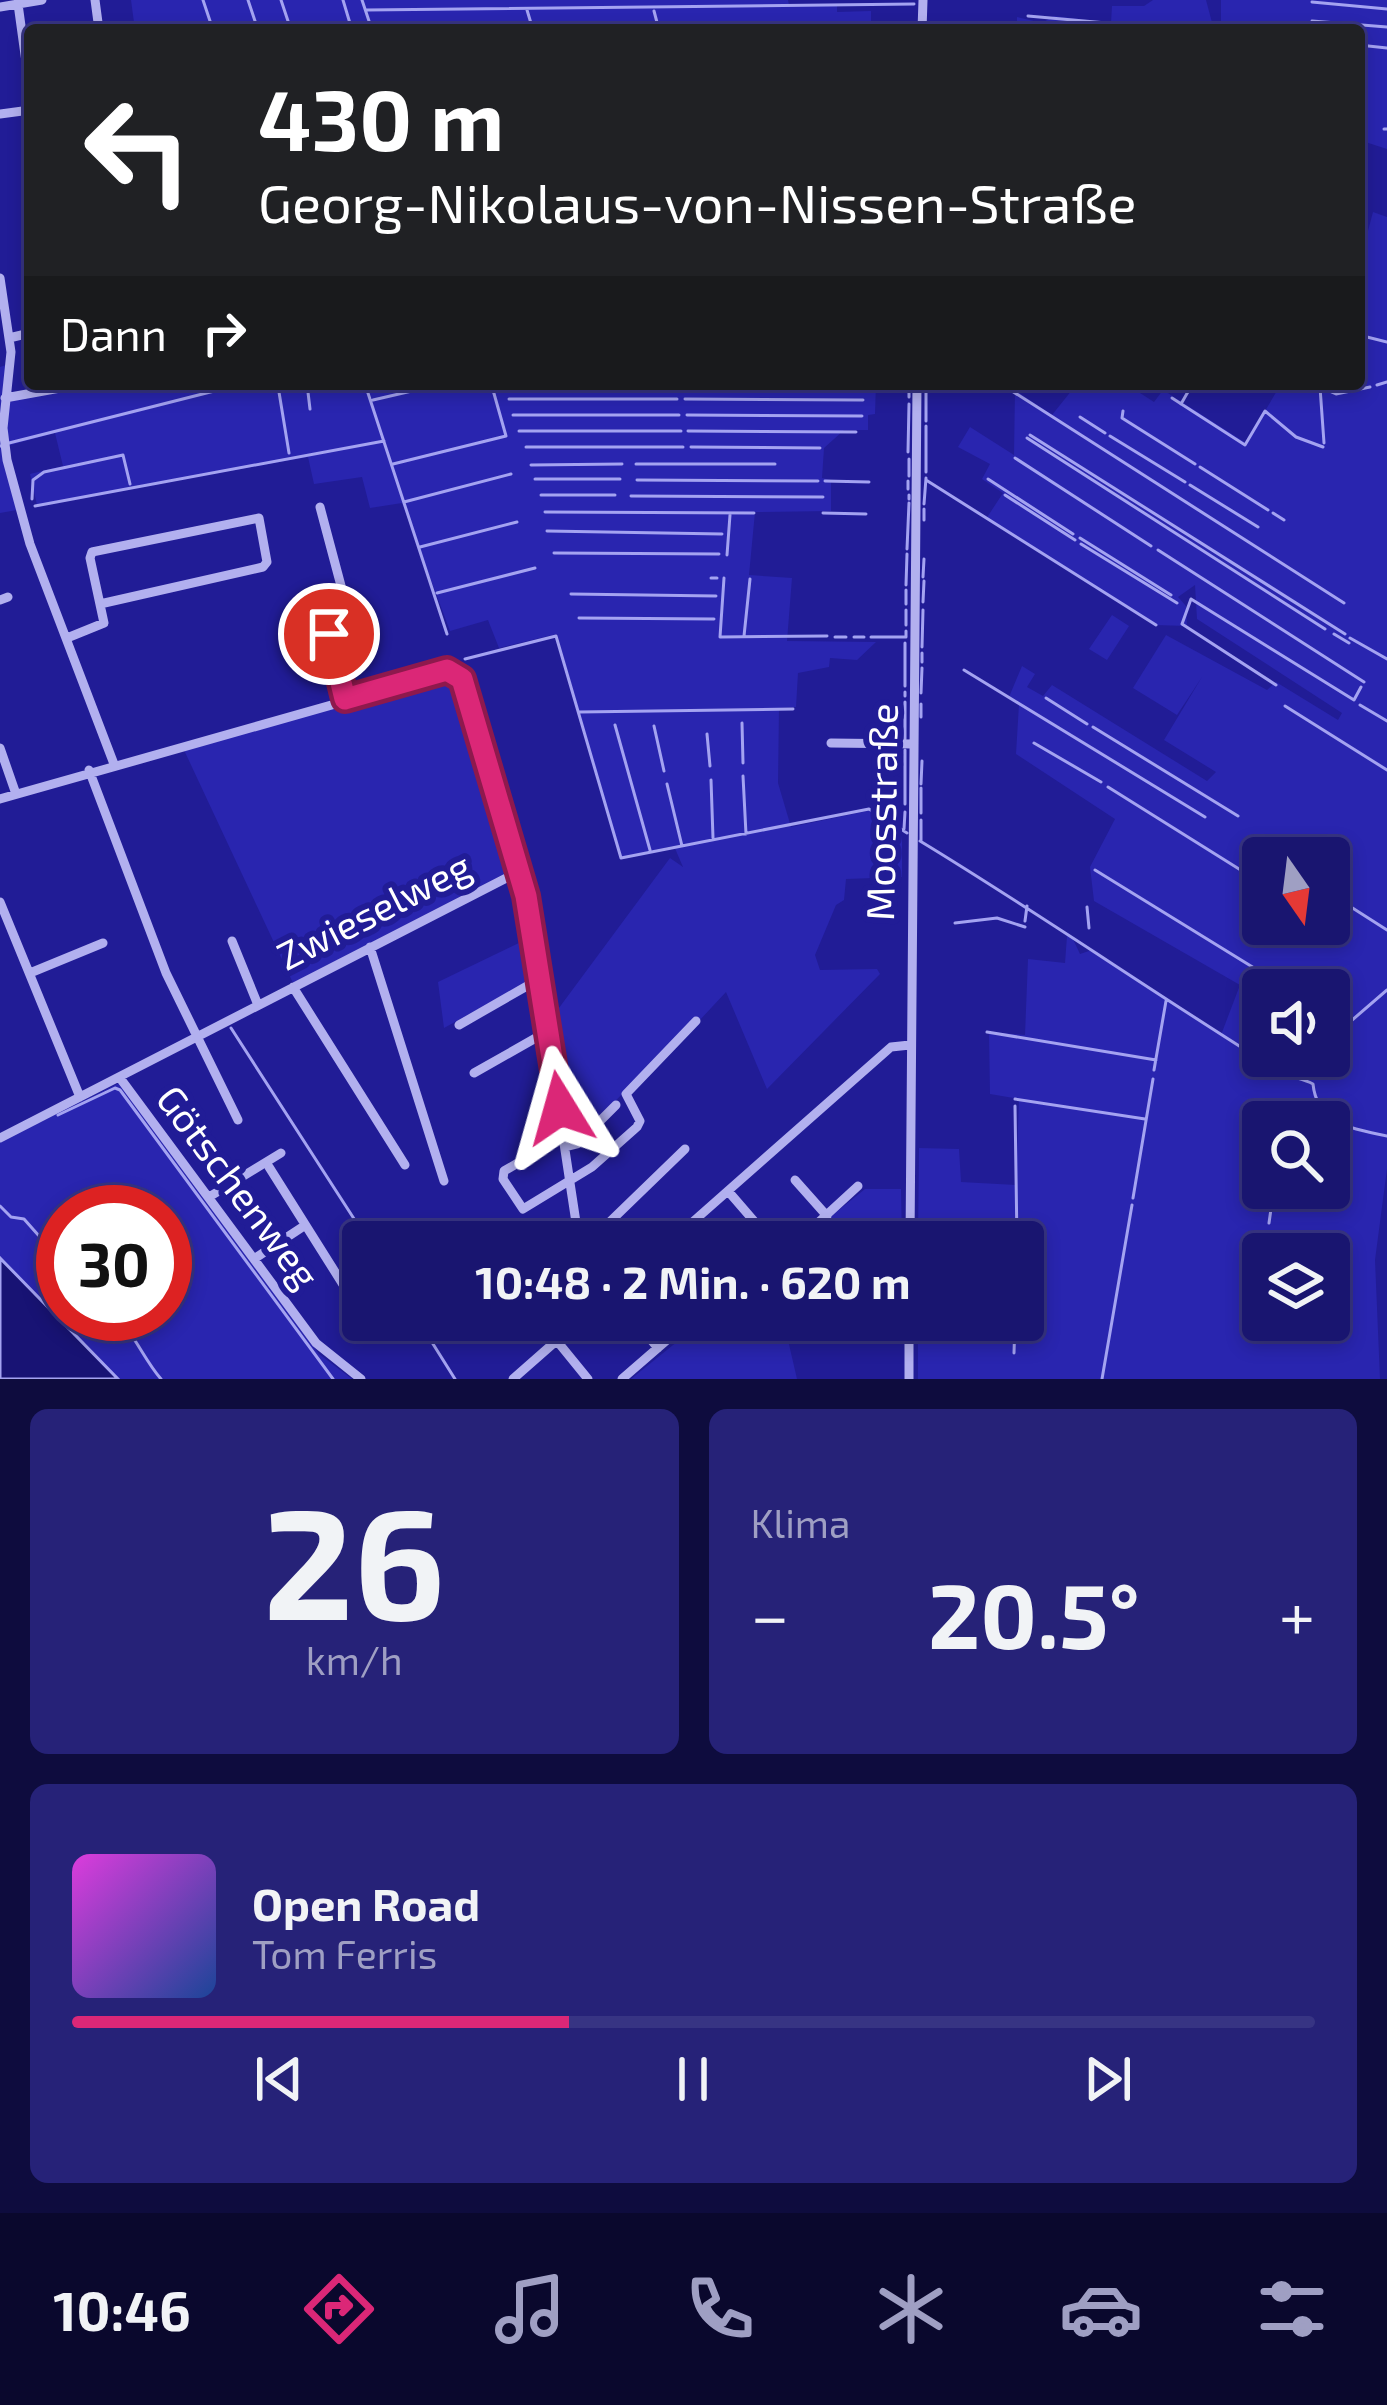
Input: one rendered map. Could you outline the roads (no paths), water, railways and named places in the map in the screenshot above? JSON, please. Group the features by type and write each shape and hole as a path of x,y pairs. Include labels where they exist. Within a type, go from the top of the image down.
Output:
{"street":[{"path":"0,7 42,0"},
{"path":"18,4 24,48"},
{"path":"0,278 9,338 2,428 18,507 114,764"},
{"path":"9,338 24,334"},
{"path":"5,398 49,390"},
{"name":"Moosstraße","path":"910,1221 917,390"},
{"path":"320,507 352,627 327,635 345,699"},
{"path":"67,638 102,626 90,558 96,550 259,518 263,567 100,604"},
{"path":"0,799 454,670 462,679 518,872 541,978 576,1221"},
{"path":"831,742 913,744"},
{"path":"0,748 16,794"},
{"path":"89,770 195,1038 238,1120"},
{"name":"Zwieselweg","path":"0,1138 518,872"},
{"path":"0,902 80,1097"},
{"name":"Zwieselweg","path":"232,941 258,1004"},
{"path":"30,973 103,943"},
{"path":"370,947 444,1180"},
{"path":"459,1025 541,978"},
{"path":"293,987 405,1165"},
{"path":"616,1105 577,1144 564,1141 502,1176 523,1209 570,1183 637,1127 640,1121 626,1094 696,1021"},
{"path":"474,1072 548,1031"},
{"path":"694,1221 891,1048 910,1045"},
{"name":"Götschenweg","path":"120,1078 316,1343 361,1379"},
{"path":"611,1221 685,1149"},
{"path":"209,1197 280,1153"},
{"path":"269,1167 342,1285"},
{"path":"795,1180 827,1216"},
{"path":"821,1221 858,1186"},
{"path":"728,1191 754,1221"},
{"path":"254,1259 304,1226"},
{"path":"514,1379 556,1341"},
{"path":"558,1341 588,1379"},
{"path":"652,1341 658,1348"},
{"path":"622,1379 666,1341"},
{"path":"909,1341 909,1379"}],"waterway":[{"path":"203,0 211,24"},
{"path":"248,0 256,24"},
{"path":"281,0 289,24"},
{"path":"343,0 350,24"},
{"path":"362,0 370,24"},
{"path":"1312,2 1387,9"},
{"path":"366,10 914,4"},
{"path":"527,10 531,24"},
{"path":"654,11 657,24"},
{"path":"1028,16 1118,24"},
{"path":"1312,21 1350,24"},
{"path":"1365,25 1387,27"},
{"path":"1365,46 1387,48"},
{"path":"1365,336 1387,342"},
{"path":"1377,385 1387,382"},
{"path":"1365,388 1370,387"},
{"path":"9,443 218,390"},
{"path":"279,390 289,453"},
{"path":"308,390 310,409"},
{"path":"367,390 447,634"},
{"path":"373,400 416,390"},
{"path":"393,464 506,436 493,390"},
{"path":"909,390 909,397"},
{"path":"926,390 926,421"},
{"path":"1010,390 1344,603"},
{"path":"1181,404 1189,390"},
{"path":"1320,390 1324,443"},
{"path":"1327,390 1336,394 1355,390"},
{"path":"1172,398 1245,445 1265,411 1296,437 1323,447"},
{"path":"509,399 677,399"},
{"path":"685,399 863,400"},
{"path":"908,452 909,404"},
{"path":"1123,411 1122,418 1195,464"},
{"path":"513,415 679,415"},
{"path":"687,415 862,416"},
{"path":"1080,417 1105,433"},
{"path":"926,426 926,472"},
{"path":"519,431 681,431"},
{"path":"688,431 856,432"},
{"path":"1030,435 1345,634"},
{"path":"1110,436 1185,482"},
{"path":"1027,438 1325,629"},
{"path":"35,506 384,441"},
{"path":"526,447 683,447"},
{"path":"691,447 820,448"},
{"path":"32,499 33,480 44,472 123,455 130,484"},
{"path":"1015,458 1151,546"},
{"path":"909,459 909,476"},
{"path":"531,465 622,464"},
{"path":"636,464 775,464"},
{"path":"1200,467 1268,510"},
{"path":"404,502 511,474"},
{"path":"924,504 926,478"},
{"path":"535,479 620,479"},
{"path":"988,479 1073,534"},
{"path":"637,480 818,481"},
{"path":"926,480 1156,625"},
{"path":"825,481 869,482"},
{"path":"908,481 908,489"},
{"path":"1190,485 1258,527"},
{"path":"541,495 615,495"},
{"path":"1005,495 1075,540"},
{"path":"631,496 823,497"},
{"path":"907,549 909,503"},
{"path":"924,509 924,520"},
{"path":"545,512 754,513"},
{"path":"823,513 866,514"},
{"path":"1273,513 1284,520"},
{"path":"727,555 730,515"},
{"path":"420,547 517,522"},
{"path":"547,531 722,534"},
{"path":"1080,538 1171,595"},
{"path":"1081,544 1177,603"},
{"path":"1158,550 1364,682"},
{"path":"554,553 719,554"},
{"path":"906,585 907,554"},
{"path":"923,577 924,559"},
{"path":"437,593 535,568"},
{"path":"711,578 717,578"},
{"path":"724,578 720,637 827,636"},
{"path":"744,636 750,579"},
{"path":"923,602 924,581"},
{"path":"906,590 906,604"},
{"path":"571,594 716,596"},
{"path":"1276,685 1182,624 1191,599 1354,700 1361,687"},
{"path":"906,610 906,625"},
{"path":"922,647 923,610"},
{"path":"579,618 714,619"},
{"path":"871,637 906,637 906,631"},
{"path":"1334,634 1349,643"},
{"path":"465,659 556,636 621,858 869,809 907,833"},
{"path":"835,637 846,637"},
{"path":"854,637 864,637"},
{"path":"1350,638 1387,659"},
{"path":"905,643 905,686"},
{"path":"922,653 922,662"},
{"path":"921,693 922,668"},
{"path":"964,670 1205,817"},
{"path":"1046,698 1087,724"},
{"path":"905,702 905,739"},
{"path":"921,704 921,717"},
{"path":"1360,705 1387,721"},
{"path":"1285,706 1387,770"},
{"path":"579,712 793,709"},
{"path":"742,723 743,763"},
{"path":"615,725 650,850"},
{"path":"654,726 664,771"},
{"path":"1093,727 1238,816"},
{"path":"707,734 710,766"},
{"path":"1034,743 1101,782"},
{"path":"905,750 905,804"},
{"path":"921,784 922,761"},
{"path":"743,776 746,834"},
{"path":"711,780 713,838"},
{"path":"667,784 682,846"},
{"path":"1108,787 1242,871"},
{"path":"921,788 921,813"},
{"path":"904,829 905,812"},
{"path":"921,820 921,841"},
{"path":"920,841 1279,1071 1313,1084 1316,1098 1330,1117 1387,1136"},
{"path":"1095,870 1256,969"},
{"path":"1025,921 1027,906"},
{"path":"1350,906 1387,930"},
{"path":"1087,907 1089,928"},
{"path":"955,923 997,918 1025,927"},
{"path":"1350,1022 1387,990"},
{"path":"1154,1070 1166,1001"},
{"path":"231,1028 355,1221"},
{"path":"987,1032 1156,1060"},
{"path":"1133,1198 1153,1079"},
{"path":"58,1115 115,1088 120,1090 333,1379"},
{"path":"1015,1099 1145,1119"},
{"path":"1015,1106 1017,1221"},
{"path":"1102,1379 1132,1205"},
{"path":"0,1206 11,1217 24,1219 36,1233"},
{"path":"1269,1223 1271,1209"},
{"path":"135,1341 161,1379"},
{"path":"431,1341 455,1379"},
{"path":"1014,1341 1014,1353"}]}
